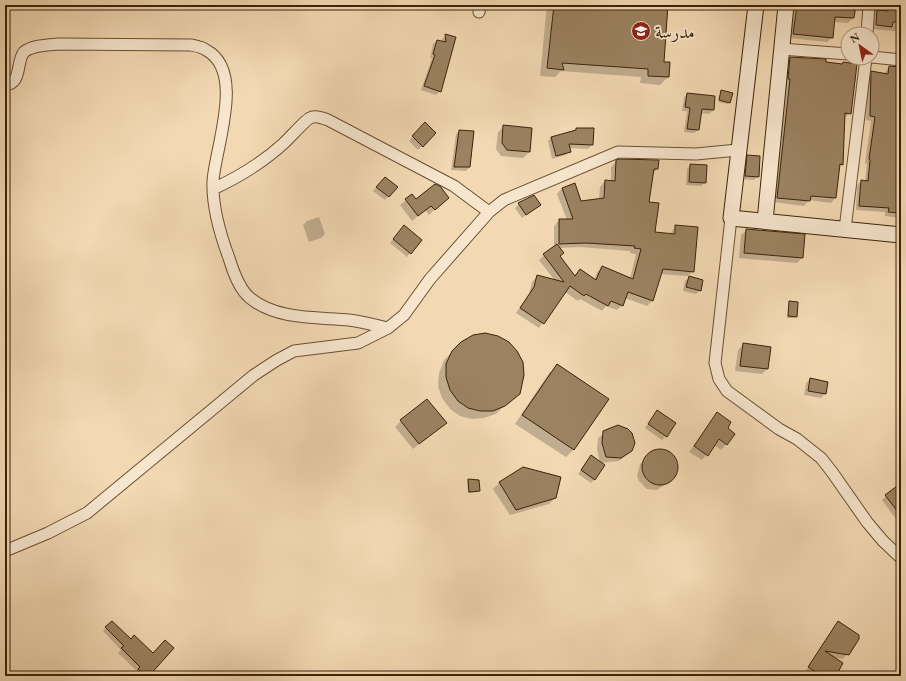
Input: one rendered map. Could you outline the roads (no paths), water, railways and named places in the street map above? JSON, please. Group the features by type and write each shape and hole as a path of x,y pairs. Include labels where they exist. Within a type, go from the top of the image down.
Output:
{"street":[{"path":"756,5 730,218 715,362 719,379 734,398 797,439 821,458 867,522 883,541 901,558"},
{"path":"765,221 786,5"},
{"path":"868,26 869,5"},
{"path":"5,84 11,83 16,78 23,53 29,48 58,44 191,45 206,50 220,64 226,84 223,130 214,169 213,189 218,223 236,278 250,299 267,307 291,315 350,320 388,328"},
{"path":"781,49 840,53"},
{"path":"880,58 901,60"},
{"path":"846,229 865,66"},
{"path":"213,189 264,161 299,129 306,120 317,117 328,120 454,186 489,212"},
{"path":"5,551 48,534 87,513 254,375 276,360 294,351 358,343 388,328 404,315 430,279 489,212 504,200 618,152 696,154 738,150"},
{"path":"730,218 901,235"}],"place":[{"name":"مدرسة","path":"641,31"}]}
